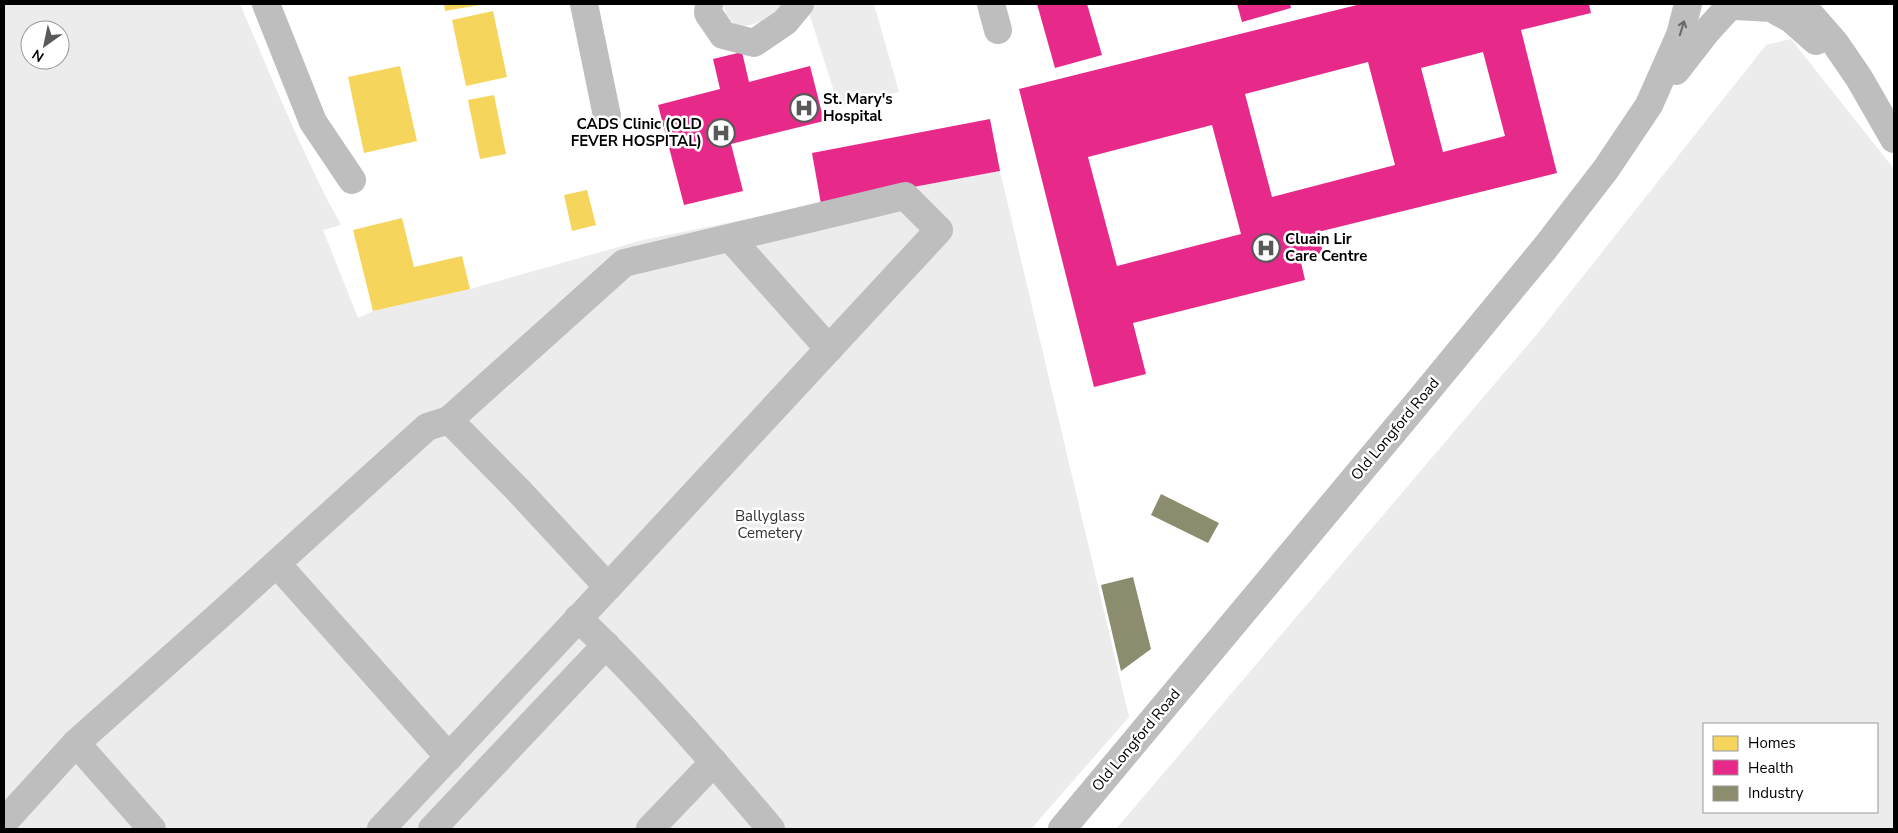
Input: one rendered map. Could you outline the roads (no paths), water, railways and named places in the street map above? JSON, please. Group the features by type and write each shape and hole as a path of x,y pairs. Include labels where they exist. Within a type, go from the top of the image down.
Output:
{"street":[{"path":"266,4 313,122 352,180"},
{"path":"584,4 607,116"},
{"path":"709,4 708,13 723,35 754,44 785,22 800,4"},
{"path":"991,4 998,30"},
{"name":"Old Longford Road","path":"1062,829 1545,248 1606,169 1648,105 1680,35 1688,4"},
{"path":"1801,4 1836,43 1894,138"},
{"path":"1648,105 1728,5 1771,8 1791,19 1864,87"},
{"path":"4,822 76,743 427,427 449,420 624,263 905,196 939,230 381,829"},
{"path":"731,238 829,349"},
{"path":"449,420 519,491 608,587"},
{"path":"277,564 449,757"},
{"path":"578,618 606,645 714,762 771,829"},
{"path":"432,829 606,645"},
{"path":"76,743 152,829"},
{"path":"650,829 714,762"}],"place":[{"name":"St. Mary's Hospital","path":"804,108"},
{"name":"CADS Clinic (OLD FEVER HOSPITAL)","path":"721,133"},
{"name":"Cluain Lir Care Centre","path":"1266,248"}],"park label":[{"name":"Ballyglass Cemetery","path":"770,524"}]}
